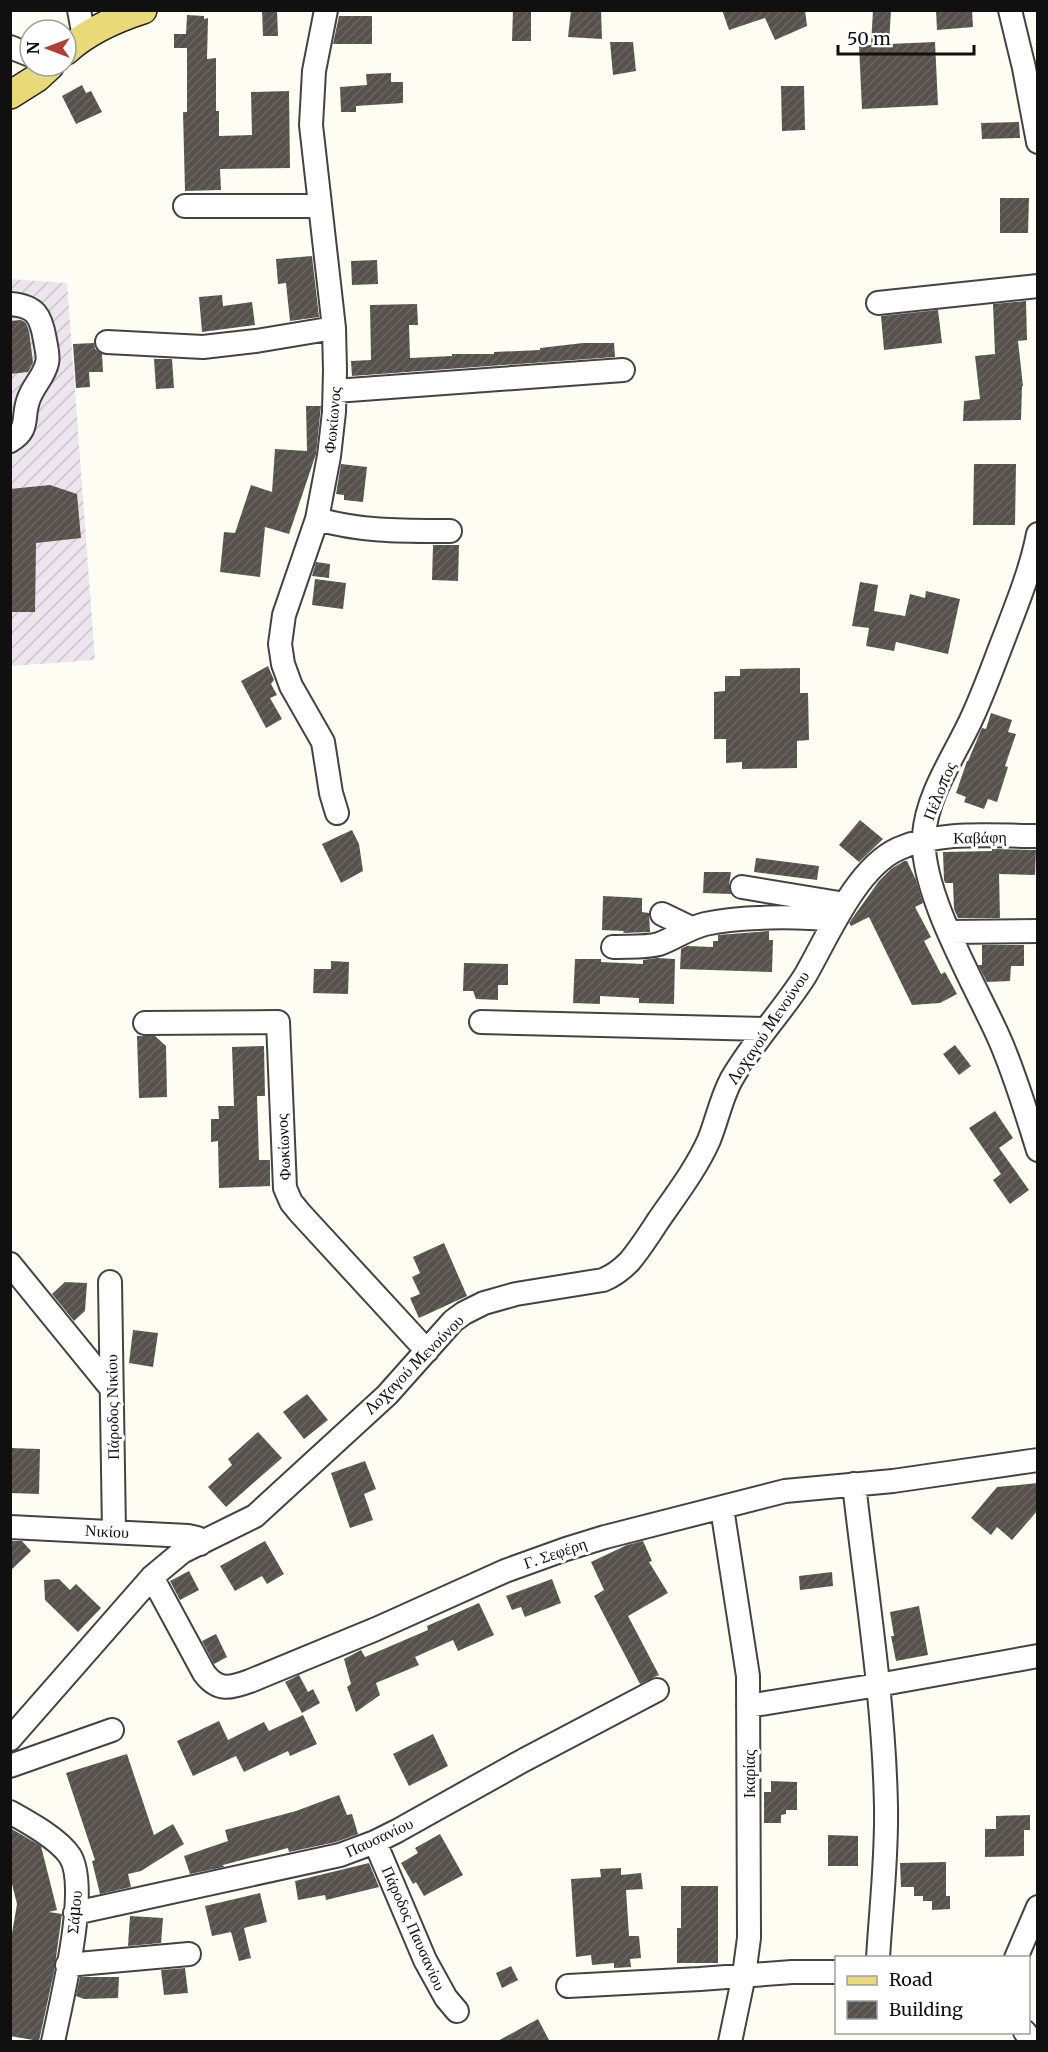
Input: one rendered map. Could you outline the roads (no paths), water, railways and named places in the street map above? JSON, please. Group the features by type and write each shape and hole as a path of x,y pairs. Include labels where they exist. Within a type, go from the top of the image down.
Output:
{"main road":[{"path":"78,42 115,20 143,10"},
{"path":"10,95 28,78"}],"street":[{"name":"Φωκίωνος","path":"326,10 314,71 311,139 334,328 335,391 329,456 317,519 282,622 280,644 283,664 291,686 323,742 331,792 337,813"},
{"path":"1010,10 1035,111 1038,142"},
{"path":"185,206 319,206"},
{"path":"878,303 1038,286"},
{"path":"10,304 30,308 39,316 48,361 27,402 24,427 19,436 10,441"},
{"path":"106,342 203,347 334,328"},
{"path":"335,391 623,370"},
{"path":"317,519 365,530 450,531"},
{"name":"Πέλοπος","path":"1038,534 1034,570 983,691 934,796 924,842 925,858 932,887 1004,1050 1038,1150"},
{"name":"Καβάφη","path":"924,842 953,837 1038,836"},
{"name":"Λοχαγού Μενούνου","path":"10,1738 152,1577 177,1555 249,1520 262,1510 387,1395 459,1317 484,1303 516,1294 603,1280 628,1263 688,1179 707,1143 725,1092 765,1029 805,976 840,912 872,869 886,856 903,847 924,842"},
{"path":"742,887 840,912"},
{"path":"613,946 655,945 691,928 707,924 802,918 840,912"},
{"path":"662,914 691,928"},
{"path":"950,932 1038,931"},
{"name":"Φωκίωνος","path":"145,1023 278,1022 283,1172 288,1197 294,1207 427,1351"},
{"path":"481,1022 765,1029"},
{"path":"10,1264 111,1388"},
{"name":"Πάροδος Νικίου","path":"110,1282 114,1531"},
{"name":"Γ. Σεφέρη","path":"152,1577 204,1673 211,1682 218,1686 231,1687 366,1633 542,1557 605,1537 786,1491 928,1476 1038,1460"},
{"path":"854,1485 878,1685 886,1808 878,1956"},
{"name":"Ικαρίας","path":"722,1508 747,1661 748,1706 750,1921 744,1975 730,2042"},
{"name":"Νικίου","path":"10,1527 193,1536 200,1544"},
{"path":"748,1706 1038,1656"},
{"name":"Παυσανίου","path":"75,1913 340,1855 375,1842 657,1690"},
{"path":"10,1766 112,1730"},
{"name":"Σάμου","path":"10,1812 68,1853 76,1872 75,1913 53,2042"},
{"name":"Πάροδος Παυσανίου","path":"375,1842 429,1968 446,1998 457,2011"},
{"path":"1017,1956 1038,1907"},
{"path":"67,1965 189,1954"},
{"path":"568,1986 792,1972 835,1972"}]}
